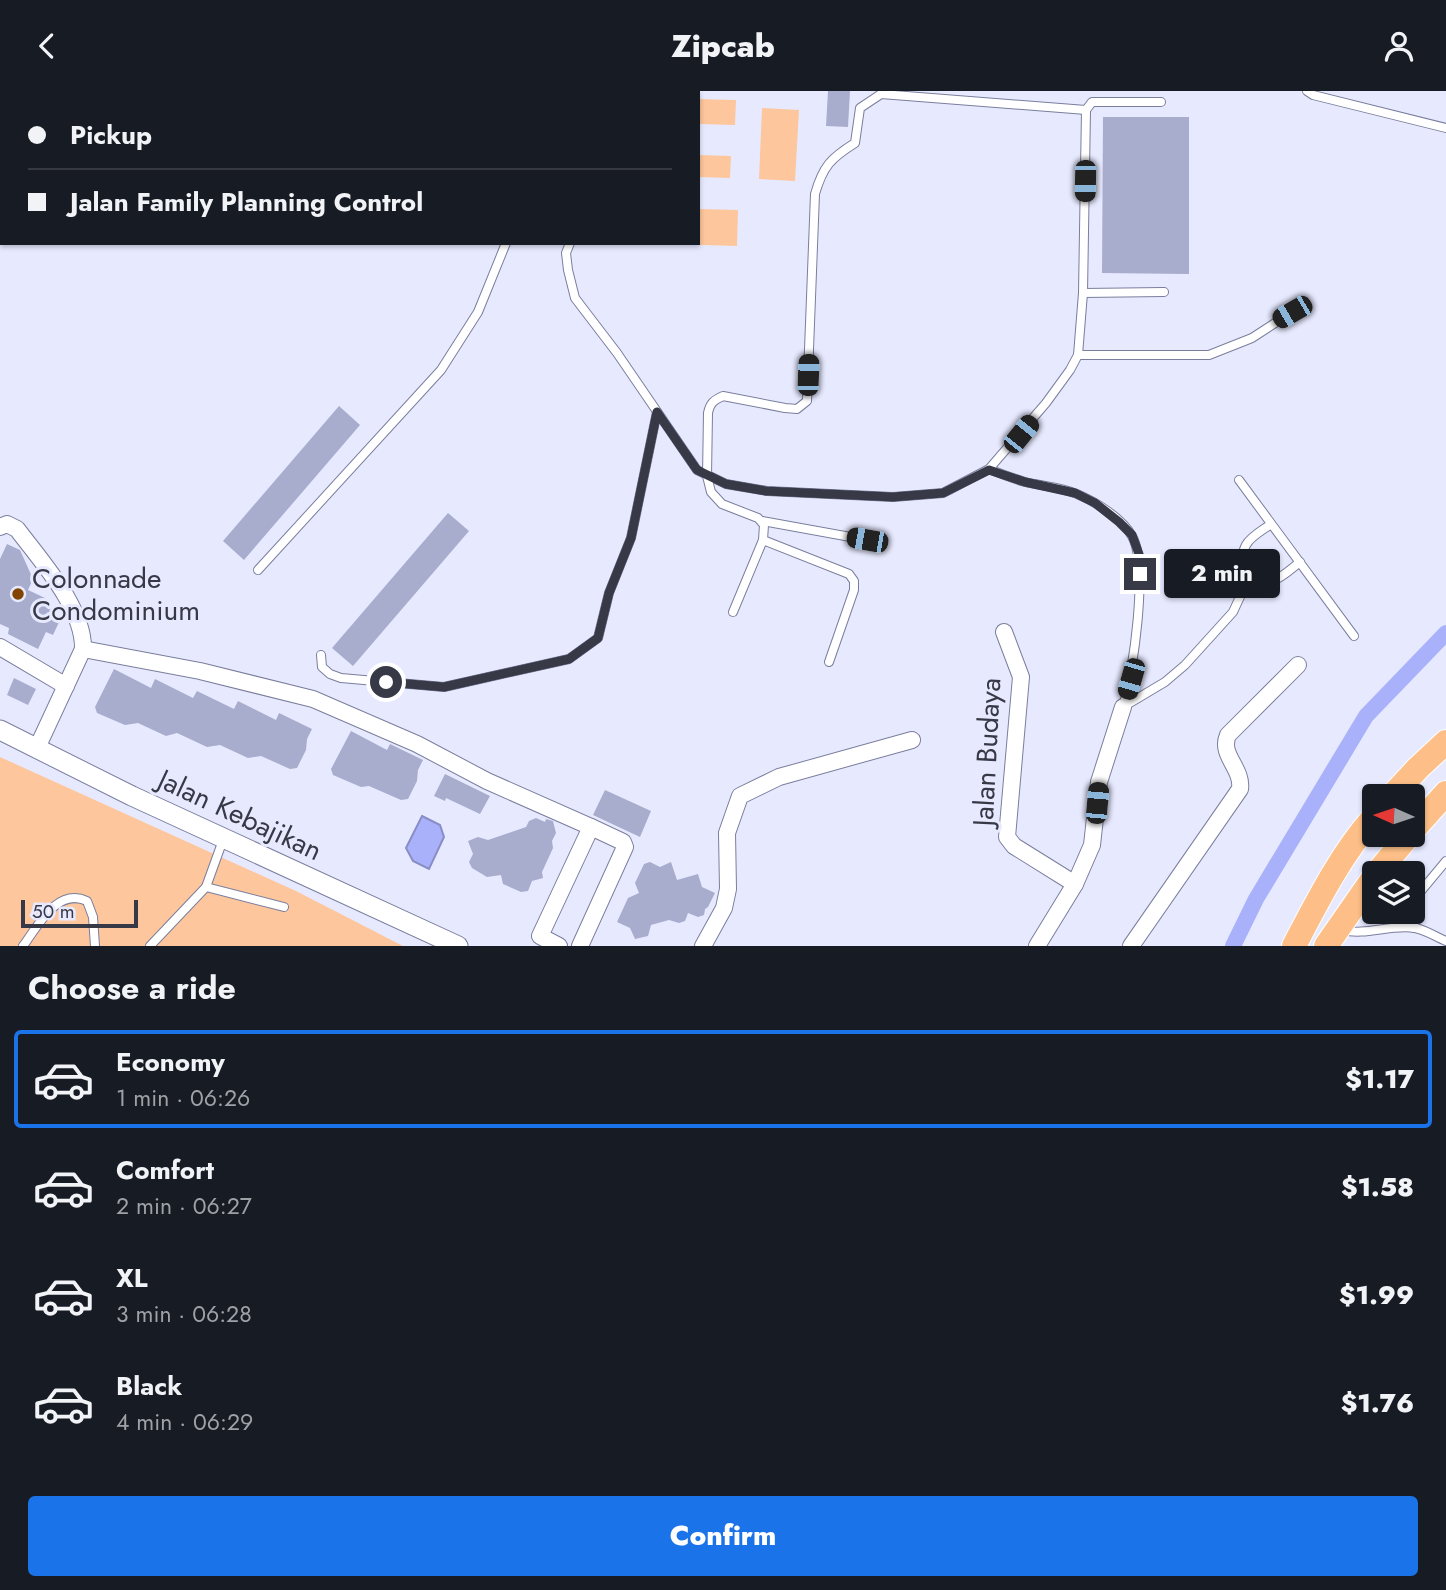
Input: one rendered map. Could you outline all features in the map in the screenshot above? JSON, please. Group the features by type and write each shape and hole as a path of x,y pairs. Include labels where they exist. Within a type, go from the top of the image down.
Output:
{"main road":[{"path":"1403,784 1446,742"},
{"path":"1425,816 1446,793"},
{"path":"1294,946 1319,898 1362,830"},
{"path":"1387,861 1399,847"},
{"path":"1331,937 1362,893"}],"street":[{"path":"0,527 8,524 17,529 74,611 83,635 83,649 37,748"},
{"name":"Jalan Budaya","path":"1004,632 1021,677 1007,837 1014,846 1075,884"},
{"path":"0,647 66,686"},
{"path":"83,649 200,671 313,699 417,744 487,781 623,842 625,847 580,946"},
{"path":"1132,946 1240,789 1240,773 1225,748 1228,735 1298,665"},
{"path":"1037,946 1075,884 1091,845 1099,782 1123,707"},
{"name":"Jalan Kebajikan","path":"0,730 224,838 458,946"},
{"path":"703,946 724,908 728,888 727,833 740,796 779,777 912,740"},
{"path":"559,946 540,936 591,827"}],"lane":[{"path":"1307,91 1324,98 1446,128"},
{"path":"867,540 762,521 722,504 714,497 707,476 708,413 715,400 723,396 797,409 807,401 816,194 822,172 836,155 855,143 860,109 881,94 1086,110"},
{"path":"569,245 566,253 575,298 617,353 697,470 726,484 766,491 893,497 943,493 989,470 1046,403 1078,355 1083,293 1086,110 1092,102 1161,102"},
{"path":"258,570 440,370 478,312 505,245"},
{"path":"1083,293 1164,292"},
{"path":"1078,355 1209,355 1252,338 1292,312"},
{"path":"321,656 322,667 341,678 444,687 569,659 598,638 609,593 631,538 657,412"},
{"path":"989,470 1025,482 1075,493 1095,503 1132,535 1139,554 1140,574 1133,665 1123,707"},
{"path":"1239,480 1354,636"},
{"path":"733,612 763,540 762,521"},
{"path":"1271,524 1246,545 1243,561 1250,575 1257,579 1273,581 1300,562"},
{"path":"763,540 849,574 854,581 854,590 829,662"},
{"path":"1123,707 1165,682 1185,665 1233,612 1250,575"},
{"path":"150,946 206,887 224,838"},
{"path":"1414,928 1416,897 1446,861"},
{"path":"206,887 284,907"},
{"path":"23,946 55,904 69,897 87,901 93,916 95,946"},
{"path":"1331,937 1363,930 1414,928 1446,941"}],"shaded area":[{"path":"700,99 736,100 735,125 700,124"},
{"path":"762,108 799,110 795,181 759,179"},
{"path":"700,155 731,156 730,178 700,177"},
{"path":"700,209 738,210 737,246 700,245"},
{"path":"0,757 296,891 403,946 0,946"}],"water":[{"path":"422,816 440,825 444,837 429,869 413,861 406,848"}],"building":[{"path":"828,91 850,91 848,127 826,126"},
{"path":"1103,117 1189,117 1189,274 1102,273"},
{"path":"339,406 360,425 244,560 223,541"},
{"path":"448,513 469,531 353,666 332,648"},
{"name":"Colonnade Condominium","path":"7,544 20,550 33,579 28,590 45,598 59,622 53,635 46,632 38,649 8,634 9,628 0,624 0,559"},
{"path":"114,669 151,688 155,679 193,698 197,691 234,709 238,701 276,720 279,713 312,729 306,750 297,768 290,769 261,756 248,758 220,745 207,747 177,733 166,736 138,723 125,725 97,713 95,707"},
{"path":"14,678 36,689 28,705 7,695"},
{"path":"351,731 387,750 390,744 423,760 408,799 401,800 333,775 331,769"},
{"path":"445,774 490,796 480,814 446,798 445,801 434,796"},
{"path":"605,790 651,811 640,837 593,815"},
{"path":"536,818 545,822 546,819 553,821 556,833 552,841 553,848 542,872 543,878 532,881 528,891 521,892 503,884 501,875 487,877 472,868 469,862 473,854 468,841 478,837 488,840 526,827 529,821"},
{"path":"650,862 660,867 671,862 677,880 698,874 702,887 715,893 704,915 698,917 688,913 685,921 679,923 669,920 651,925 648,936 635,939 630,928 617,922 628,898 639,893 635,883 644,864"}],"waterway":[{"path":"1233,946 1256,899 1366,716 1446,633"}],"place":[{"name":"Colonnade Condominium","path":"18,594"}],"route":[{"path":"386,682 444,687 569,659 598,638 609,593 631,538 657,412 697,470 726,484 766,491 893,497 943,493 989,470 1025,482 1075,493 1095,503 1132,535 1139,554 1140,574"}]}
